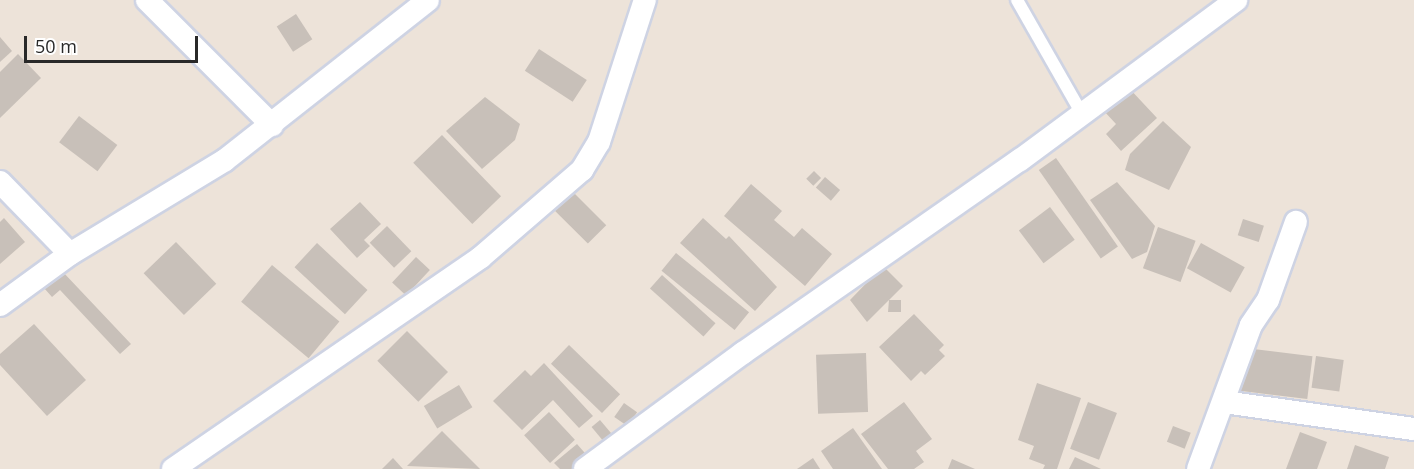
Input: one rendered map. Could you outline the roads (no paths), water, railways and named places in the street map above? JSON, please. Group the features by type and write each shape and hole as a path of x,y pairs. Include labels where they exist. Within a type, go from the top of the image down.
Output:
{"street":[{"path":"147,0 272,125"},
{"path":"0,305 70,254 215,166 272,125 428,0"},
{"path":"173,469 480,258 582,170 599,142 645,0"},
{"path":"585,469 1236,0"},
{"path":"0,182 70,254"},
{"path":"1198,469 1251,326 1268,300 1296,222"},
{"path":"1224,402 1414,429"}],"lane":[{"path":"1017,0 1081,112"}]}
